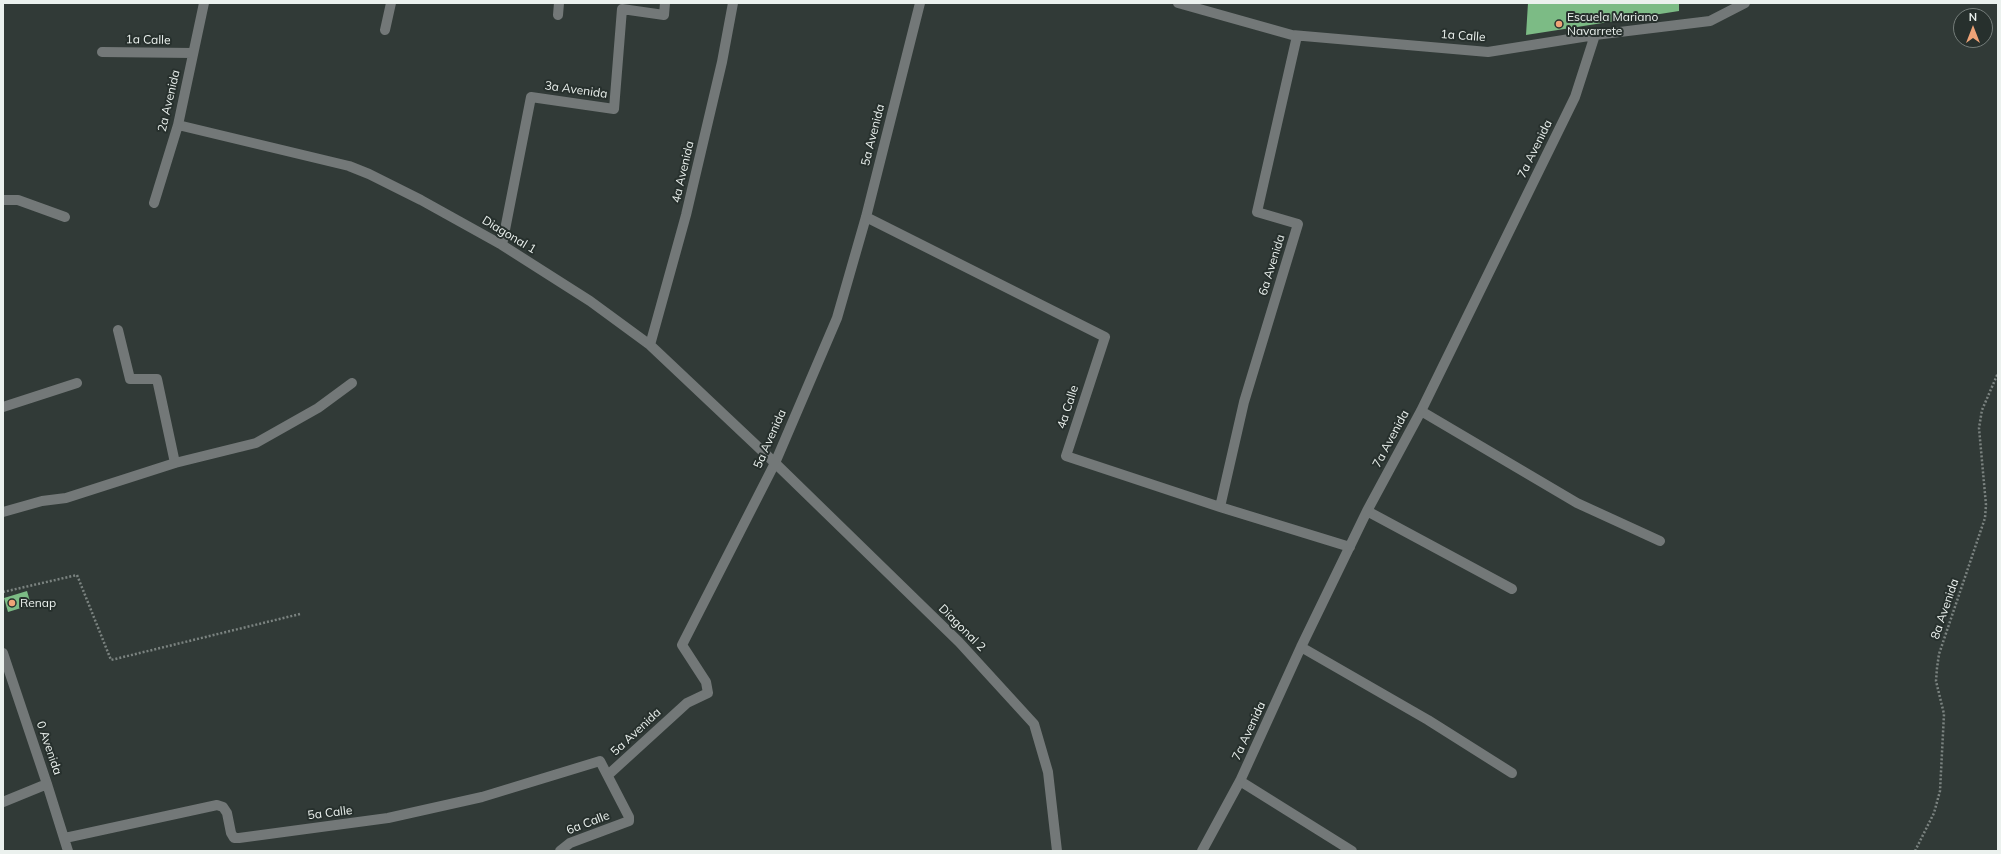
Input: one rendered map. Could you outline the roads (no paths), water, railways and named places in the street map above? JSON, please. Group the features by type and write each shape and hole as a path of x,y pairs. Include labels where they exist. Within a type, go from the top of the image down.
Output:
{"street":[{"name":"2a Avenida","path":"154,203 178,125 204,3"},
{"path":"385,30 391,3"},
{"path":"558,14 559,3"},
{"name":"3a Avenida","path":"502,245 531,97 614,109 622,9 664,15 665,3"},
{"name":"4a Avenida","path":"650,345 688,207 722,62 733,3"},
{"name":"5a Avenida","path":"608,775 687,703 708,693 706,682 682,645 775,463 837,318 866,217 920,3"},
{"name":"1a Calle","path":"1178,3 1297,36 1488,52 1710,21 1745,3"},
{"name":"6a Avenida","path":"1220,507 1244,402 1298,224 1256,212 1297,36"},
{"name":"7a Avenida","path":"1202,851 1240,780 1301,647 1367,511 1421,411 1575,97 1595,36"},
{"name":"1a Calle","path":"102,52 193,53"},
{"name":"Diagonal 1","path":"178,125 349,166 421,200 502,245 590,301 650,345 775,463"},
{"path":"3,200 18,200 65,217"},
{"name":"4a Calle","path":"866,217 1105,337 1066,456 1220,507 1350,547"},
{"path":"118,330 130,378 157,378 175,463"},
{"path":"3,512 42,501 66,498 175,463 256,443 270,437 318,408 352,383"},
{"path":"3,407 77,384"},
{"path":"1421,411 1576,503 1660,540"},
{"name":"Diagonal 2","path":"775,463 959,642 1034,724 1048,772 1057,851"},
{"path":"1367,511 1512,589"},
{"path":"1301,647 1428,720 1512,773"},
{"name":"0 Avenida","path":"3,653 6,676 47,784 68,851"},
{"name":"5a Calle","path":"65,838 217,804 223,807 227,813 231,833 234,838 239,838 388,818 446,806 482,797 596,761 602,762 608,775"},
{"name":"6a Calle","path":"560,851 570,842 627,822 629,817 608,775"},
{"path":"1240,780 1352,851"},
{"path":"3,802 47,784"}],"place":[{"name":"Escuela Mariano Navarrete","path":"1559,24"},
{"name":"Renap","path":"12,603"}]}
